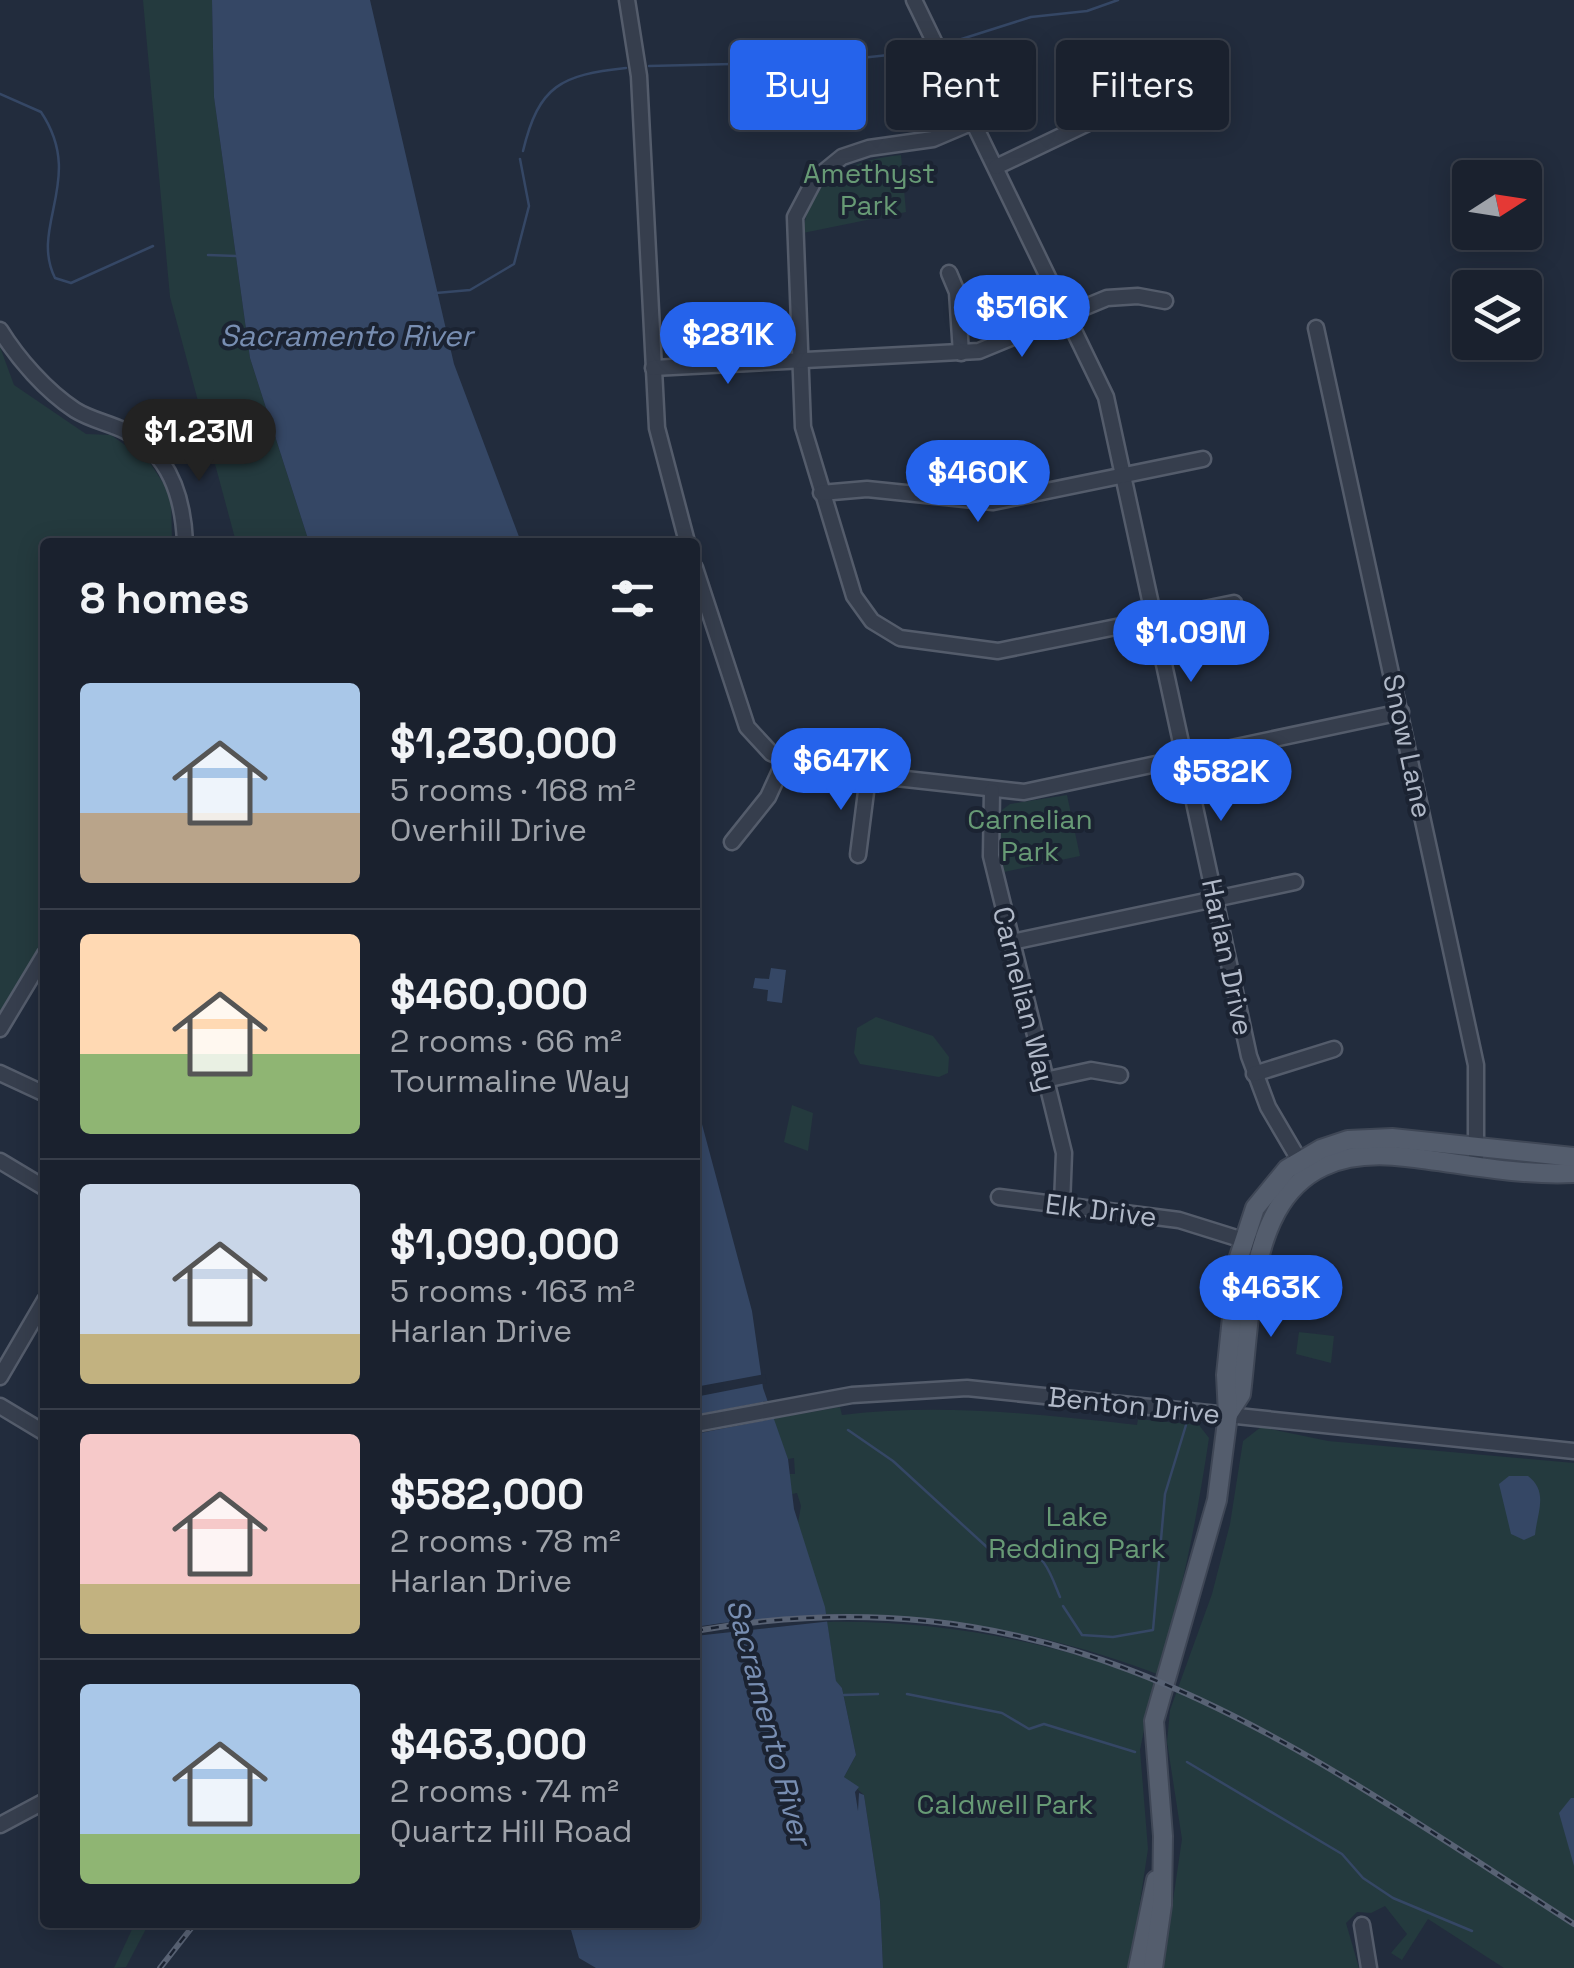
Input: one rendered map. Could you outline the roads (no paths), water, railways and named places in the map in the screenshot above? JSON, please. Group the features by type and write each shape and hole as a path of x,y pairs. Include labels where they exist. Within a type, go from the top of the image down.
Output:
{"main road":[{"path":"1153,1968 1162,1905 1163,1828 1154,1748 1156,1714 1207,1544 1228,1414 1241,1394 1251,1242 1304,1168 1334,1143 1364,1138 1574,1173"},
{"path":"1476,1157 1574,1157"},
{"path":"1138,1968 1144,1924 1160,1865"}],"street":[{"path":"627,0 638,60 659,446 686,538"},
{"name":"Harlan Drive","path":"914,0 933,40"},
{"path":"955,130 932,140 847,155 823,171 807,190 793,230 803,428 854,596 872,621 900,638 1004,651 1234,603"},
{"name":"Harlan Drive","path":"977,130 1104,389 1254,1074 1304,1168"},
{"path":"996,167 1074,130"},
{"path":"948,274 958,292 961,352"},
{"path":"653,368 993,348 1115,297 1165,301"},
{"name":"Snow Lane","path":"1316,328 1476,1065 1476,1157"},
{"path":"0,330 39,379 70,407 131,434 150,449 178,487 185,538"},
{"path":"820,494 867,489 987,503 1203,459"},
{"path":"700,584 740,711 759,742 785,760 806,768 992,791 1031,791 1401,712"},
{"path":"732,842 768,797 785,760"},
{"path":"858,855 868,776"},
{"name":"Carnelian Way","path":"992,791 989,849 1065,1162 1062,1206"},
{"path":"1012,942 1294,882"},
{"path":"0,1029 40,962"},
{"path":"1254,1074 1334,1050"},
{"path":"1045,1080 1091,1070 1120,1075"},
{"path":"0,1073 40,1092"},
{"path":"0,1161 40,1185"},
{"name":"Elk Drive","path":"998,1197 1178,1220 1251,1242"},
{"path":"0,1376 40,1308"},
{"name":"Benton Drive","path":"700,1423 810,1401 967,1388 1574,1451"},
{"path":"0,1406 40,1430"},
{"path":"0,1825 40,1805"},
{"path":"1362,1925 1370,1968"}],"water":[{"name":"Sacramento River","path":"212,0 370,0 454,364 519,538 308,538 250,358 214,97"},
{"path":"771,968 786,970 782,1003 767,1001 768,990 753,988 755,978 769,979"},
{"name":"Sacramento River","path":"700,1117 752,1311 763,1388 788,1459 794,1509 825,1607 836,1681 842,1688 856,1755 844,1777 859,1787 855,1792 858,1811 859,1793 864,1795 880,1901 883,1968 596,1968 579,1958 570,1928 700,1928"},
{"path":"1509,1476 1528,1476 1540,1496 1535,1535 1524,1540 1511,1534 1499,1484"},
{"path":"1574,1798 1574,1866 1559,1813"}],"waterway":[{"path":"958,40 1031,17 1087,11 1118,0"},
{"path":"649,66 824,62 886,55"},
{"path":"523,151 537,111 556,87 585,75 626,68"},
{"path":"0,94 41,112 53,136 59,159 58,180 48,240 55,278 71,283 153,246"},
{"path":"436,293 470,290 514,264 529,206 520,159"},
{"path":"208,255 236,256"},
{"path":"1063,1606 1082,1635 1113,1637 1153,1630 1165,1494 1186,1425"},
{"path":"848,1430 893,1461 989,1549 1020,1548 1036,1554 1060,1597"},
{"path":"844,1695 878,1694"},
{"path":"907,1694 1002,1713 1029,1729 1044,1724 1135,1752"},
{"path":"1187,1762 1342,1854 1363,1878 1393,1898 1472,1931"}],"railway":[{"path":"700,1630 826,1617 946,1623 1057,1646 1163,1683 1265,1732 1366,1791 1574,1924"},
{"path":"160,1968 191,1928"}],"park label":[{"name":"Amethyst Park","path":"869,189"},
{"name":"Carnelian Park","path":"1030,835"},
{"name":"Lake Redding Park","path":"1077,1532"},
{"name":"Caldwell Park","path":"1005,1804"}]}
